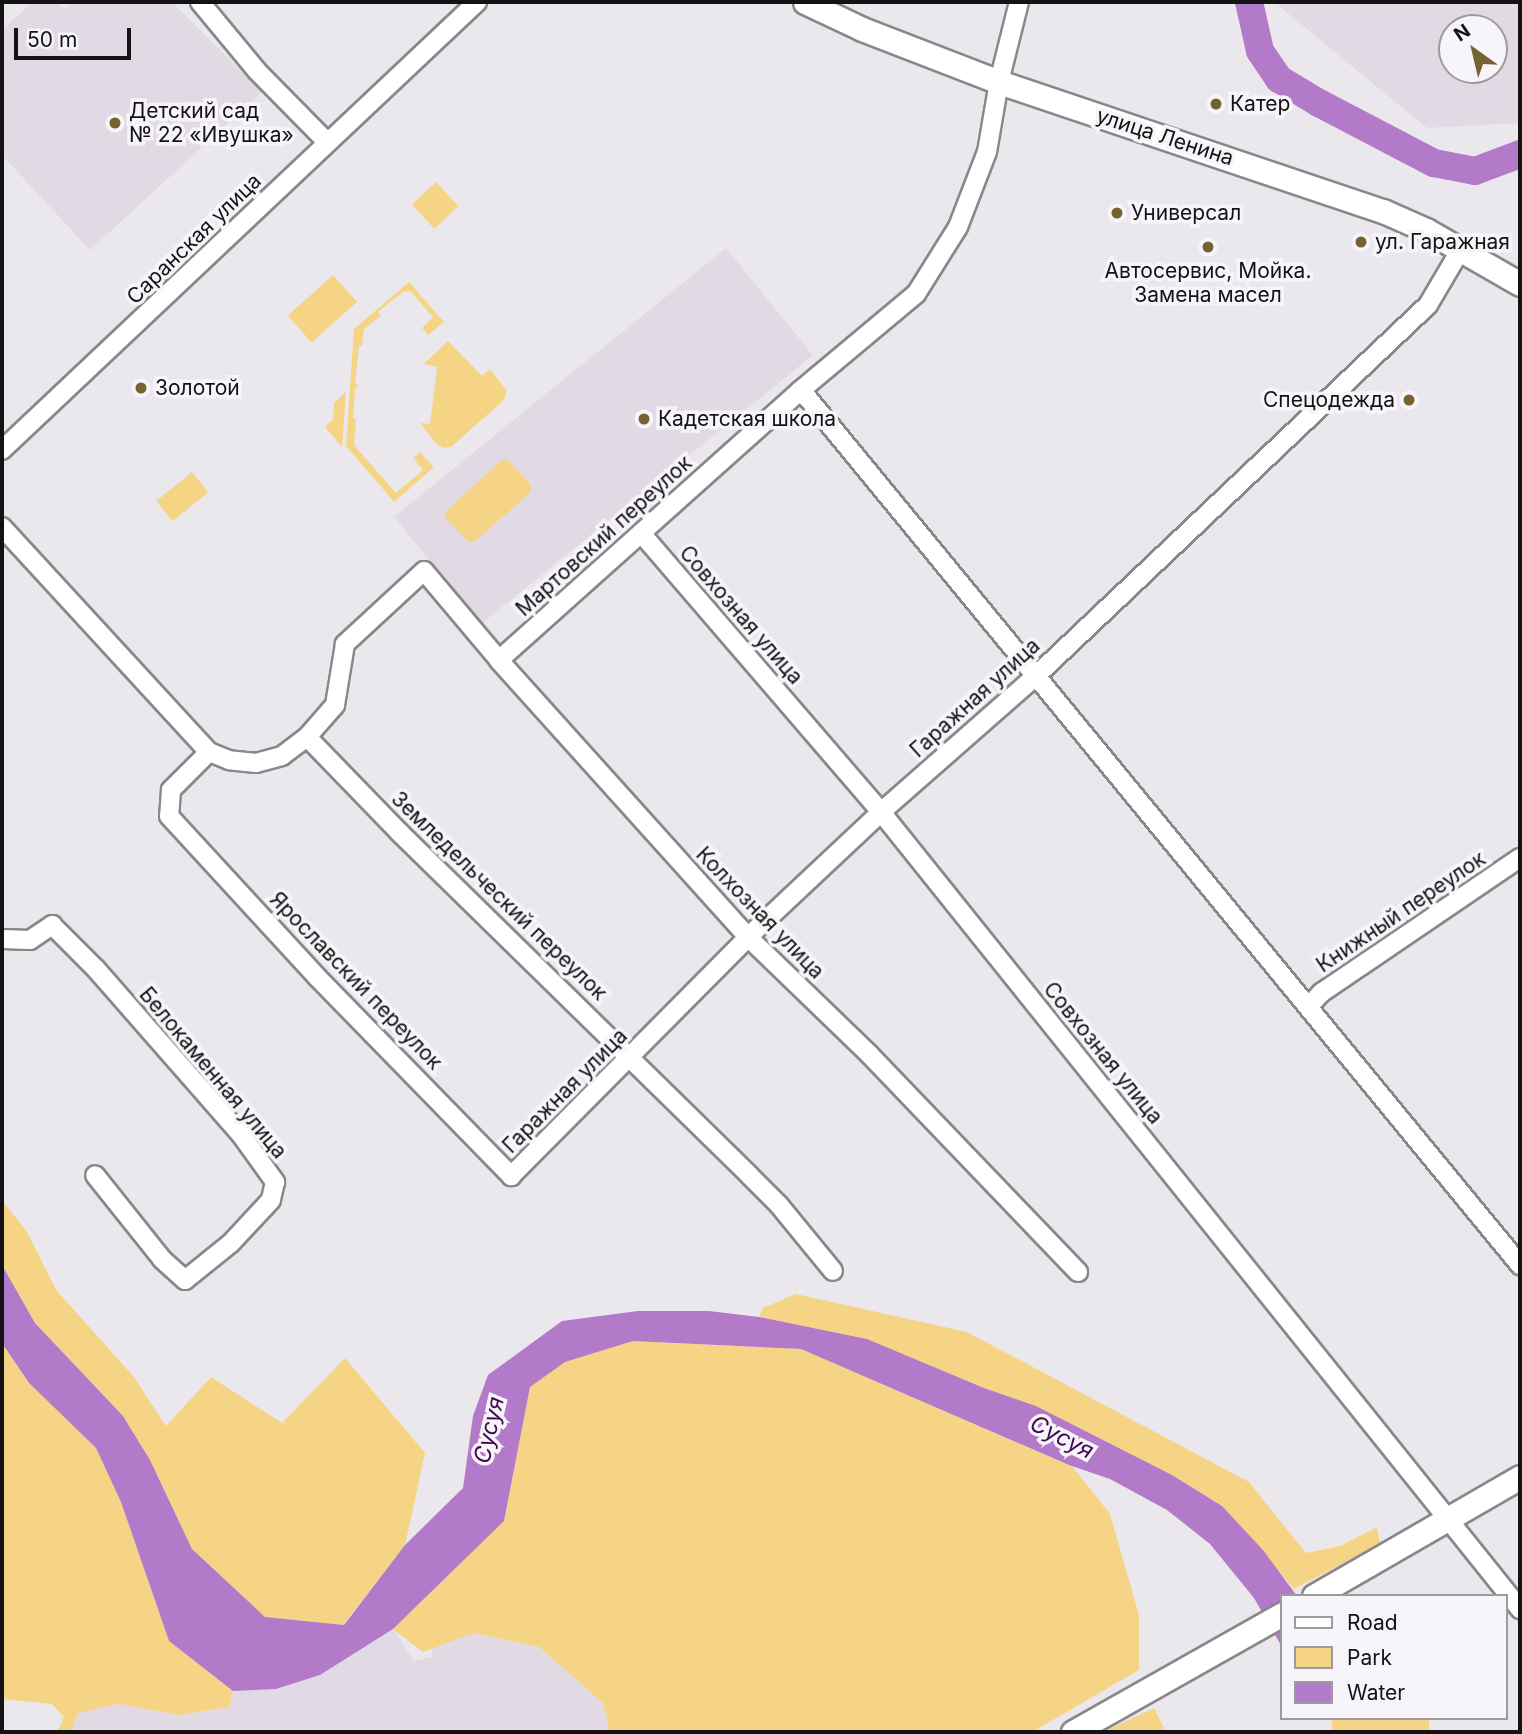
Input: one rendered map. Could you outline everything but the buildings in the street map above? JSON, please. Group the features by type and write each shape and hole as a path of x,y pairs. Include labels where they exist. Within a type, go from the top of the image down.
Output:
{"main road":[{"name":"улица Ленина","path":"805,2 862,29 999,82 1382,211 1461,249 1520,284"},
{"path":"1317,1594 1520,1477"},
{"path":"1073,1732 1280,1615"}],"street":[{"path":"200,2 257,71 327,142"},
{"name":"Саранская улица","path":"2,450 191,275 327,142 477,2"},
{"name":"Мартовский переулок","path":"499,660 802,390 916,294 958,227 987,152 999,82 1019,2"},
{"name":"Гаражная улица","path":"511,1176 631,1058 748,937 880,813 1038,674 1428,305 1461,249"},
{"path":"802,390 1038,674 1520,1265"},
{"path":"2,527 209,752 229,760 256,764 282,756 307,737"},
{"name":"Совхозная улица","path":"641,533 880,813 1520,1609"},
{"name":"Колхозная улица","path":"307,737 335,705 345,644 424,571 499,660 748,937 869,1055 1078,1272"},
{"name":"Земледельческий переулок","path":"307,737 399,832 779,1205 833,1271"},
{"name":"Ярославский переулок","path":"209,752 171,790 169,816 318,978 511,1176"},
{"name":"Книжный переулок","path":"1309,1006 1321,993 1519,860"},
{"name":"Белокаменная улица","path":"2,939 30,940 52,925 96,969 242,1136 275,1182 271,1200 231,1243 185,1280 162,1259 95,1175"}],"shaded area":[{"name":"Детский сад № 22 «Ивушка»","path":"33,2 57,2 65,9 73,2 172,2 262,92 90,250 2,155 2,30"},
{"path":"1274,2 1520,2 1520,123 1427,128"},
{"name":"Кадетская школа","path":"726,248 813,355 481,624 394,517"},
{"path":"393,1629 414,1661 432,1657 433,1642 474,1633 539,1647 603,1703 610,1732 71,1732 77,1713 118,1704 179,1715 228,1707 233,1691 276,1689 320,1675"}],"green space":[{"path":"436,182 459,206 434,229 412,205"},
{"path":"333,275 357,302 312,343 288,316"},
{"path":"409,282 444,322 428,335 422,328 433,317 410,291 403,292 378,312 381,316 364,329 362,346 359,346 355,384 359,385 355,390 354,445 396,493 423,470 413,458 420,452 434,467 394,502 346,446 354,329"},
{"path":"448,341 482,376 490,369 507,391 504,400 451,447 444,448 437,445 420,423 430,424 437,367 424,364"},
{"path":"346,392 342,447 325,427 333,419 334,403"},
{"path":"502,460 509,461 531,485 531,492 474,542 467,541 445,517 446,511"},
{"path":"192,472 208,492 173,521 156,501"},
{"path":"2,1200 27,1232 57,1291 134,1377 166,1426 211,1377 282,1423 345,1358 425,1453 405,1545 343,1625 265,1617 192,1549 150,1460 123,1416 35,1323 2,1265"},
{"path":"796,1294 967,1332 1249,1482 1306,1553 1340,1546 1377,1527 1380,1544 1294,1589 1222,1506 1172,1475 1036,1406 984,1388 867,1339 759,1317 763,1308"},
{"path":"633,1341 801,1349 1073,1467 1110,1514 1139,1615 1139,1670 1032,1732 610,1732 603,1703 539,1647 474,1633 423,1652 393,1629 504,1521 530,1387 564,1362"},
{"path":"2,1343 29,1383 96,1448 121,1502 169,1641 233,1691 229,1707 179,1715 118,1704 78,1713 71,1732 57,1732 64,1717 52,1704 2,1699"},
{"path":"1154,1708 1166,1732 1103,1732"},
{"path":"1332,1720 1429,1720 1429,1732 1332,1732"}],"water":[{"name":"Сусуя","path":"2,1265 35,1323 123,1416 150,1460 192,1549 265,1617 344,1625 405,1545 463,1488 473,1416 488,1375 562,1321 638,1311 709,1311 759,1317 867,1339 984,1388 1036,1406 1172,1475 1222,1506 1263,1550 1296,1594 1280,1594 1280,1644 1254,1598 1210,1544 1167,1510 1110,1479 1069,1465 801,1349 633,1341 565,1362 530,1387 504,1521 393,1629 320,1675 276,1689 233,1691 169,1641 121,1502 96,1448 29,1383 2,1343"}],"waterway":[{"path":"1249,2 1260,51 1279,79 1319,103 1434,163 1475,171 1520,154"}],"place":[{"name":"Катер","path":"1216,104"},
{"name":"Детский сад № 22 «Ивушка»","path":"115,123"},
{"name":"Универсал","path":"1117,213"},
{"name":"ул. Гаражная","path":"1361,242"},
{"name":"Автосервис, Мойка. Замена масел","path":"1208,247"},
{"name":"Золотой","path":"141,388"},
{"name":"Спецодежда","path":"1409,400"},
{"name":"Кадетская школа","path":"644,419"}]}
